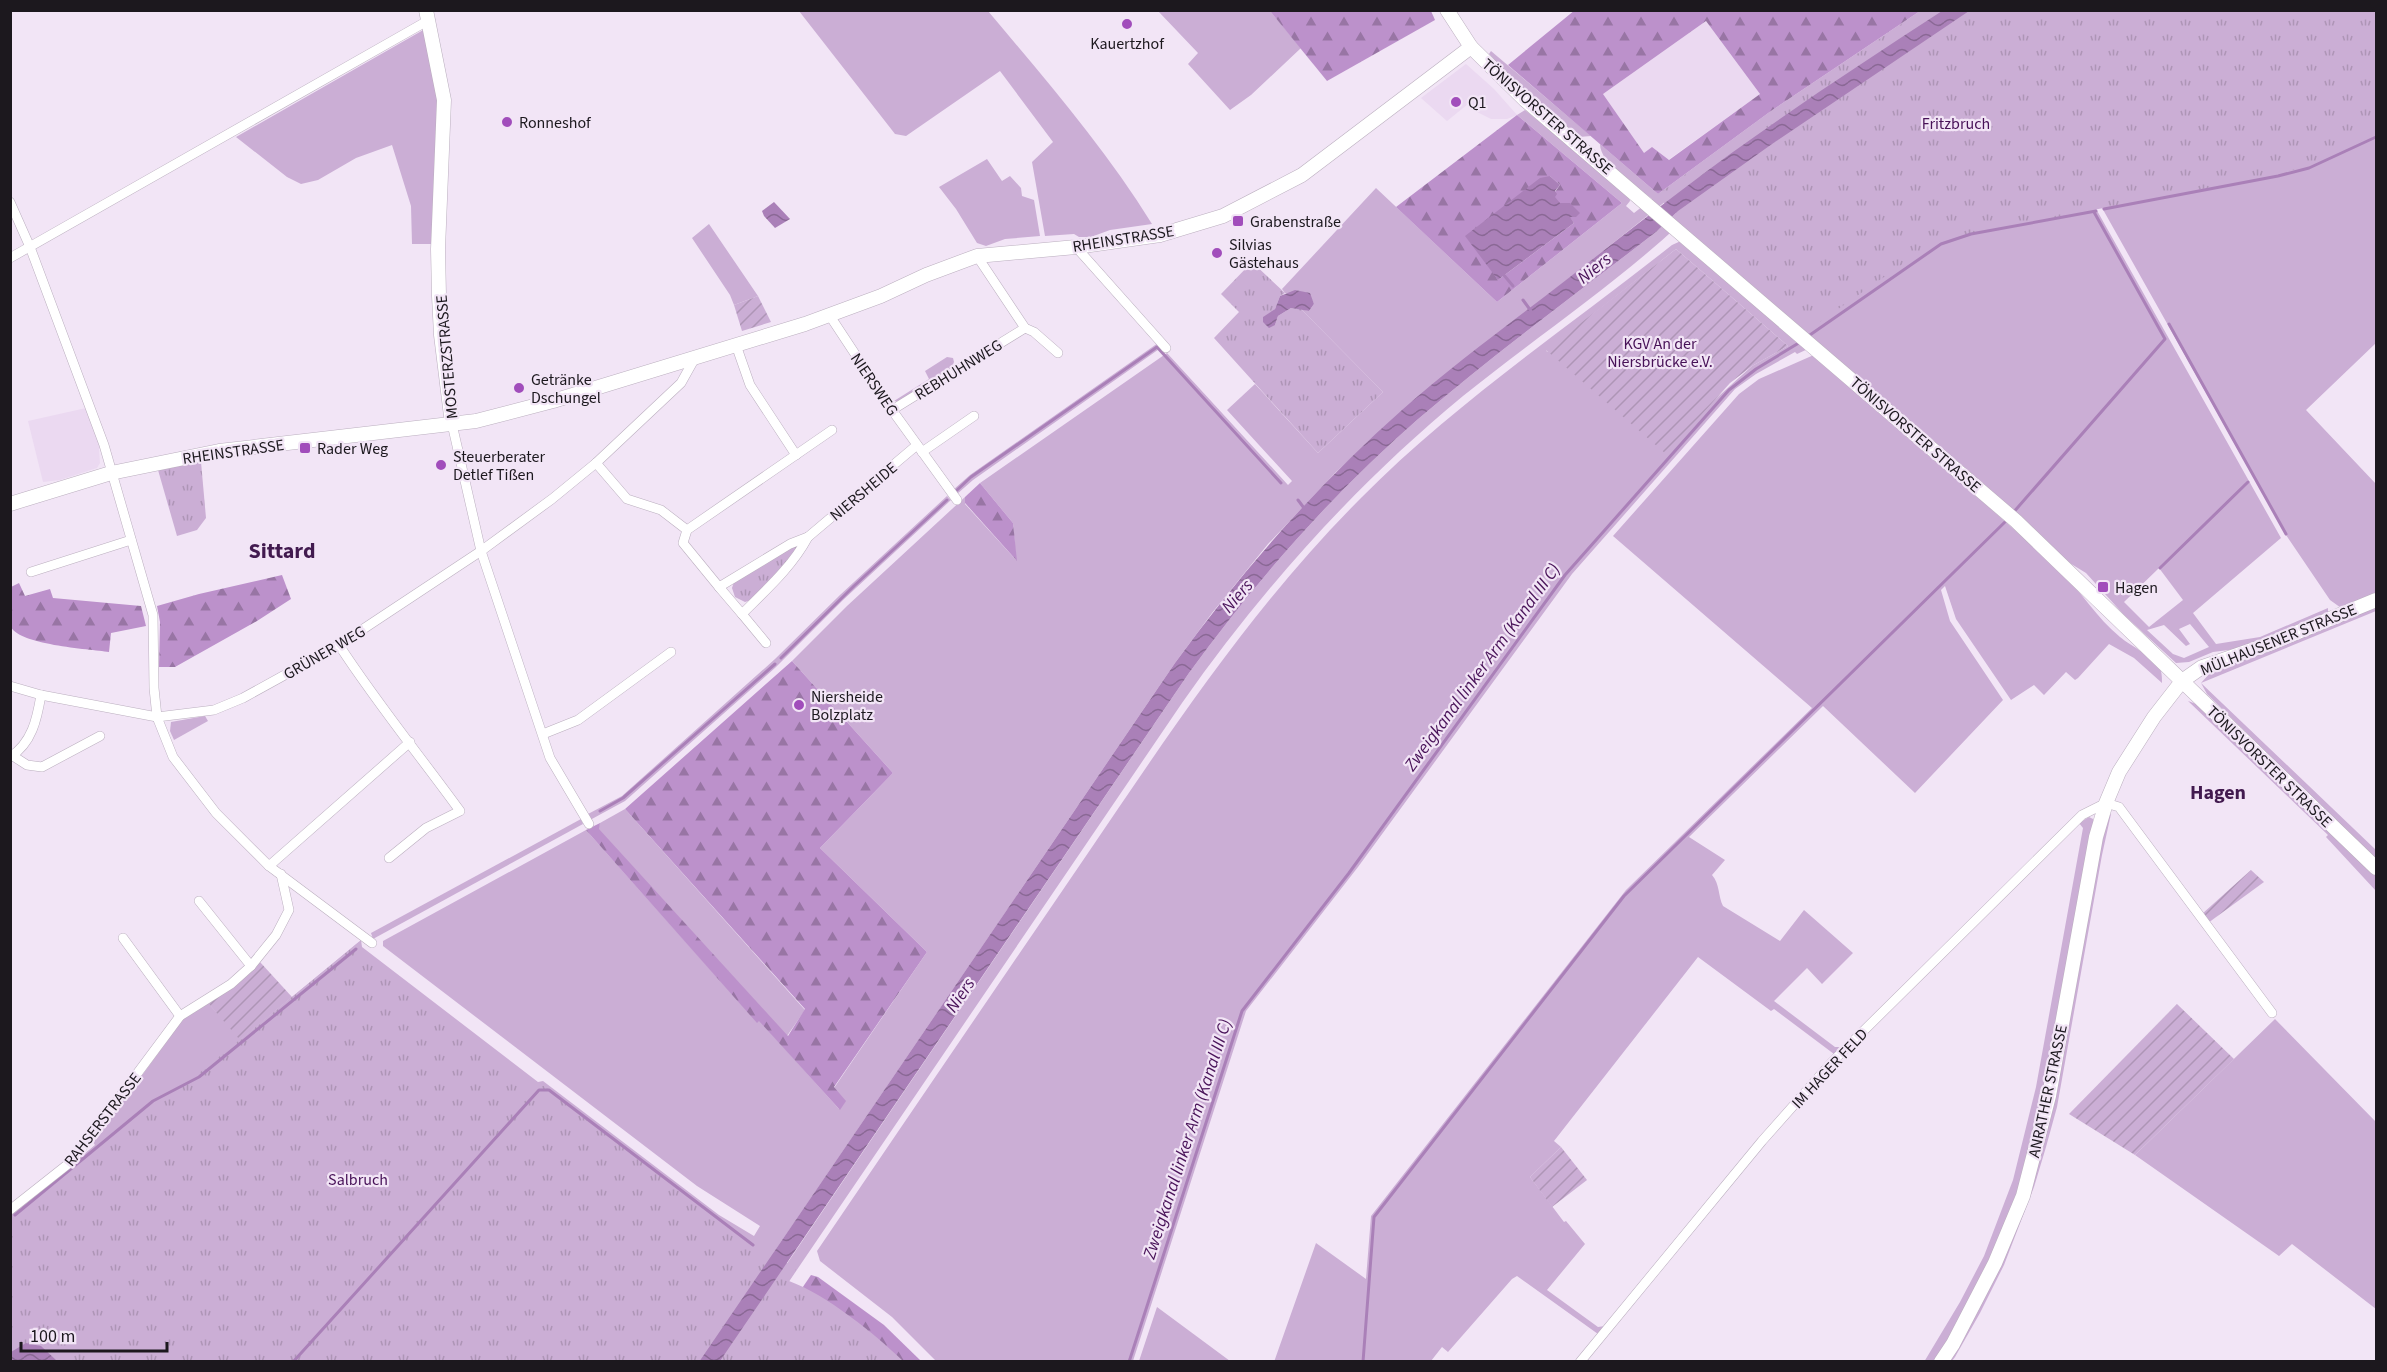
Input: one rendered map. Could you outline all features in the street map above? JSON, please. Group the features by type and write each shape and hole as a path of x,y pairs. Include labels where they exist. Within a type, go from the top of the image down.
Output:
{"main road":[{"name":"TÖNISVORSTER STRASSE","path":"1447,10 1471,47 1525,100 2005,511 2376,868"},
{"name":"MOSTERZSTRASSE","path":"427,15 444,100 438,249 439,296 441,335 452,424"},
{"name":"RHEINSTRASSE","path":"10,504 111,473 231,449 476,421 553,401 830,316 977,256 1076,247 1160,235 1223,216 1302,175 1471,47"},
{"name":"MÜLHAUSENER STRASSE","path":"2182,681 2202,667 2269,644 2376,600"},
{"name":"ANRATHER STRASSE","path":"1941,1362 1953,1344 1995,1263 2023,1196 2049,1096 2096,837 2106,803 2137,742 2182,681"}],"street":[{"path":"10,258 427,15"},
{"path":"10,202 30,246 105,446 153,615 154,688 157,717 173,757 216,813 269,866 372,943"},
{"path":"1076,247 1166,348"},
{"path":"977,256 1025,328 1034,332 1058,353"},
{"name":"NIERSWEG","path":"830,316 892,410 957,500"},
{"name":"REBHUHNWEG","path":"892,410 1025,328"},
{"path":"736,345 750,385 796,455"},
{"name":"GRÜNER WEG","path":"10,686 41,695 157,717 214,710 243,698 339,645 481,551 552,499 596,463 681,383 695,358"},
{"path":"920,448 974,416"},
{"name":"MOSTERZSTRASSE","path":"452,424 481,551 550,758 589,824"},
{"path":"765,643 683,543 687,530 832,430"},
{"name":"NIERSHEIDE","path":"719,587 790,543 808,537 920,448"},
{"path":"596,463 627,499 661,510 687,530"},
{"name":"NIERSHEIDE","path":"742,614 778,578 800,552 808,537"},
{"path":"31,572 131,540"},
{"path":"339,645 363,682 460,811 426,828 389,858"},
{"path":"543,734 578,720 671,652"},
{"path":"41,695 38,715 28,740 12,757 27,765 42,767 100,736"},
{"path":"269,866 410,742"},
{"path":"2106,803 2118,807 2272,1013"},
{"name":"IM HAGER FELD","path":"1580,1362 1762,1140 1832,1062 2082,815 2106,803"},
{"name":"RAHSERSTRASSE","path":"10,1210 72,1161 180,1016 231,984 251,966 276,935 288,915 289,904 281,874"},
{"path":"199,901 251,966"},
{"path":"123,938 180,1016"}],"shaded area":[{"path":"1706,21 1760,94 1668,160 1644,154 1603,94"},
{"path":"1466,64 1494,89 1517,115 1507,119 1491,119 1468,104 1447,121 1421,98"},
{"path":"86,408 101,447 99,449 100,463 97,468 60,480 43,482 28,421"}],"green space":[{"path":"1575,10 1920,10 1771,111 1658,194 1508,65","holes":["1706,21 1760,94 1669,160 1652,147 1644,153 1603,94"]},
{"path":"799,11 988,11 1053,88 1115,168 1152,224 1110,230 1091,237 1079,237 1074,234 1045,236 1032,162 1053,142 1000,71 906,136 895,134"},
{"path":"1158,11 1270,11 1301,48 1251,95 1230,110 1188,64 1198,53"},
{"path":"1270,11 1431,11 1435,20 1327,81"},
{"path":"1920,11 1942,11 1666,201 1403,410 1336,472 1268,544 1175,663 768,1261 11,1248 10,1216 95,1145 92,1141 183,1019 208,1003 241,1039 361,940 362,947 538,1082 543,1081 719,1215 754,1236 760,1226 697,1186 383,946 383,941 586,830 757,1022 759,1020 839,1109 834,1088 927,952 820,848 893,773 792,661 847,606 965,497 965,504 1016,560 1013,523 980,483 1167,353 1288,485 1292,481 1227,410 1255,384 1318,453 1383,392 1301,309 1309,311 1314,304 1309,294 1285,293 1282,289 1376,188 1497,302 1622,203 1517,115 1525,110 1629,195 1630,201 1626,206 1634,213 1652,199 1612,167 1602,152 1600,144 1658,194 1771,111"},
{"name":"Fritzbruch","path":"1921,11 2376,11 2376,134 2304,167 2270,176 1937,240 1811,328 1656,196 1769,113"},
{"path":"2376,11 2376,343 2306,410 2376,484 2376,597 2344,610 2330,600 2286,535 2101,206 2095,207 2281,538 2193,613 2216,644 2260,637 2328,608 2328,616 2244,648 2213,652 2189,662 2176,663 2124,615 2086,573 2068,562 1810,348 1797,354 1795,352 1735,389 1572,574 1358,867 1246,1011 1133,1361 936,1361 892,1317 820,1261 817,1251 1183,714 1285,581 1361,498 1434,430 1512,367 1672,245 1683,240 1805,331 1680,224 1628,269 1490,374 1423,430 1385,465 1312,540 1244,619 1182,703 735,1361 720,1362 1189,673 1268,572 1355,478 1417,420 1505,348 1656,232 1678,211","holes":["1676,249 1788,346 1752,366 1710,404 1546,351","2159,568 2183,600 2149,627 2124,602","2190,624 2209,647 2184,658 2173,654 2147,630 2164,625 2186,646 2190,644 2179,629"]},
{"path":"425,29 436,86 438,111 433,244 412,244 411,206 392,145 356,158 318,180 301,184 287,177 236,137"},
{"path":"1491,51 1591,136 1579,137 1508,75 1489,54"},
{"path":"1517,115 1622,203 1497,302 1396,207","holes":["1550,176 1560,185 1554,197 1574,223 1498,280"]},
{"path":"987,159 1002,181 1010,176 1021,188 1022,196 1034,200 1040,236 1005,239 986,246 977,243 939,187"},
{"path":"709,224 758,296 734,305 730,295 692,238"},
{"name":"KGV An der Niersbrücke e.V.","path":"1676,249 1788,346 1752,366 1730,383 1666,454 1546,350"},
{"path":"1252,262 1285,293 1280,296 1275,309 1264,317 1275,325 1278,316 1291,308 1301,309 1383,392 1318,453 1214,338 1239,312 1221,294"},
{"path":"758,296 771,322 742,331 734,305"},
{"path":"1158,343 1162,347 973,480 957,494 953,490 970,475"},
{"path":"1816,354 2061,571 2112,630 2156,664 2161,672 2162,683 2134,658 2109,644 2075,680 2066,672 2044,695 2034,685 2011,700 1956,619 1945,586 1941,590 1950,621 2003,700 1915,793 1823,706 1689,837 1725,860 1712,875 1723,906 1780,941 1804,910 1853,953 1822,984 1807,968 1774,1001 1835,1047 1842,1047 1834,1054 1698,957 1554,1141 1561,1147 1530,1177 1564,1222 1566,1221 1585,1244 1547,1290 1598,1327 1605,1326 1598,1334 1517,1276 1448,1352 1442,1347 1431,1361 1274,1362 1316,1243 1366,1279 1371,1216 1626,890 1812,708 1613,536 1739,394 1759,379"},
{"path":"947,357 953,358 951,369 899,402 894,401 929,379 925,371"},
{"path":"201,462 206,518 197,530 177,536 158,470"},
{"path":"980,483 1013,523 1017,561 965,503 965,497"},
{"path":"947,496 951,500 843,600 776,667 625,801 590,820 588,814 622,796 775,659"},
{"path":"796,544 798,546 796,552 754,599 745,602 735,597 732,588 734,582"},
{"path":"282,575 291,599 175,667 159,667 160,622 157,606"},
{"path":"19,583 25,596 50,589 53,598 141,606 146,626 111,633 109,652 39,642 15,632 10,625 11,587"},
{"path":"2376,605 2376,611 2201,683 2210,673"},
{"path":"792,661 893,773 820,848 927,952 834,1087 846,1101 840,1110 759,1021 757,1023 586,830 600,823 599,829 788,1036 805,1009 625,809"},
{"path":"2201,683 2376,850 2376,861 2207,694"},
{"path":"2188,701 2199,705 2376,875 2376,891 2326,837 2328,835"},
{"path":"205,716 208,721 174,740 170,731 171,722"},
{"path":"625,809 805,1010 787,1036 598,829 600,823"},
{"path":"2111,814 2057,1107 2046,1147 2034,1187 2004,1265 1955,1357 1952,1361 1947,1362 2017,1221 2104,819"},
{"path":"2089,817 2093,819 2093,825 2049,1074 2017,1195 1974,1297 1935,1361 1924,1362 1984,1256 2013,1180 2036,1087 2083,828 2079,823"},
{"path":"581,819 583,824 373,939 371,933"},
{"path":"2251,870 2264,882 2208,923 2202,914"},
{"name":"Salbruch","path":"359,942 360,950 536,1085 540,1083 748,1242 770,1257 773,1252 796,1270 789,1281 804,1287 850,1316 903,1361 11,1362 11,1216 147,1102 198,1074"},
{"path":"260,962 292,997 240,1040 208,1003"},
{"path":"2177,1004 2234,1059 2135,1155 2069,1114"},
{"path":"2275,1019 2376,1122 2376,1309 2292,1244 2279,1256 2135,1155"},
{"path":"1561,1147 1587,1180 1552,1207 1530,1177"},
{"path":"811,1275 818,1277 884,1325 921,1361 752,1362"},
{"path":"1157,1307 1230,1361 1139,1361"}],"water":[{"name":"Niers","path":"1942,11 1969,11 1772,144 1678,211 1656,232 1505,348 1417,420 1355,478 1296,540 1241,605 1189,673 720,1361 699,1362 1175,663 1254,562 1310,499 1340,468 1422,393 1644,219 1750,140"},
{"path":"1550,176 1560,185 1555,191 1557,194 1555,197 1560,203 1570,203 1580,213 1576,217 1570,217 1574,223 1498,280 1465,236 1540,178"},
{"path":"774,202 790,219 775,228 762,211"},
{"path":"1295,290 1310,293 1314,304 1309,311 1291,308 1278,316 1275,325 1269,328 1263,322 1263,317 1275,309 1280,296"},
{"path":"26,1343 41,1346 57,1361 11,1361 11,1352"}],"waterway":[{"name":"Zweigkanal linker Arm (Kanal III C)","path":"2104,209 2309,168 2376,137"},
{"name":"Zweigkanal linker Arm (Kanal III C)","path":"1807,337 1941,244 1971,234 2096,211"},
{"path":"2012,514 2165,339 2094,212"},
{"path":"1503,274 1513,286"},
{"path":"1523,300 1531,311"},
{"path":"2169,324 2286,534"},
{"name":"Zweigkanal linker Arm (Kanal III C)","path":"1129,1362 1242,1011 1349,873 1565,575 1729,390 1756,369 1802,341"},
{"path":"956,491 971,477 1157,347 1281,483"},
{"path":"2160,568 2248,482"},
{"path":"781,658 854,586 947,500"},
{"path":"1298,500 1304,508"},
{"path":"1363,1362 1374,1217 1624,896 2008,519"},
{"path":"600,811 623,798 775,664"},
{"path":"15,1215 153,1101 199,1077 356,949"},
{"path":"293,1362 539,1090 549,1090 753,1245"}],"place":[{"name":"Kauertzhof","path":"1127,24"},
{"name":"Q1","path":"1456,102"},
{"name":"Ronneshof","path":"507,122"},
{"name":"Grabenstraße","path":"1238,221"},
{"name":"Silvias Gästehaus","path":"1217,253"},
{"name":"Getränke Dschungel","path":"519,388"},
{"name":"Rader Weg","path":"305,448"},
{"name":"Steuerberater Detlef Tißen","path":"441,465"},
{"name":"Hagen","path":"2103,587"},
{"name":"Niersheide Bolzplatz","path":"799,705"}],"district":[{"name":"Sittard","path":"282,550"},
{"name":"Hagen","path":"2218,792"}]}
